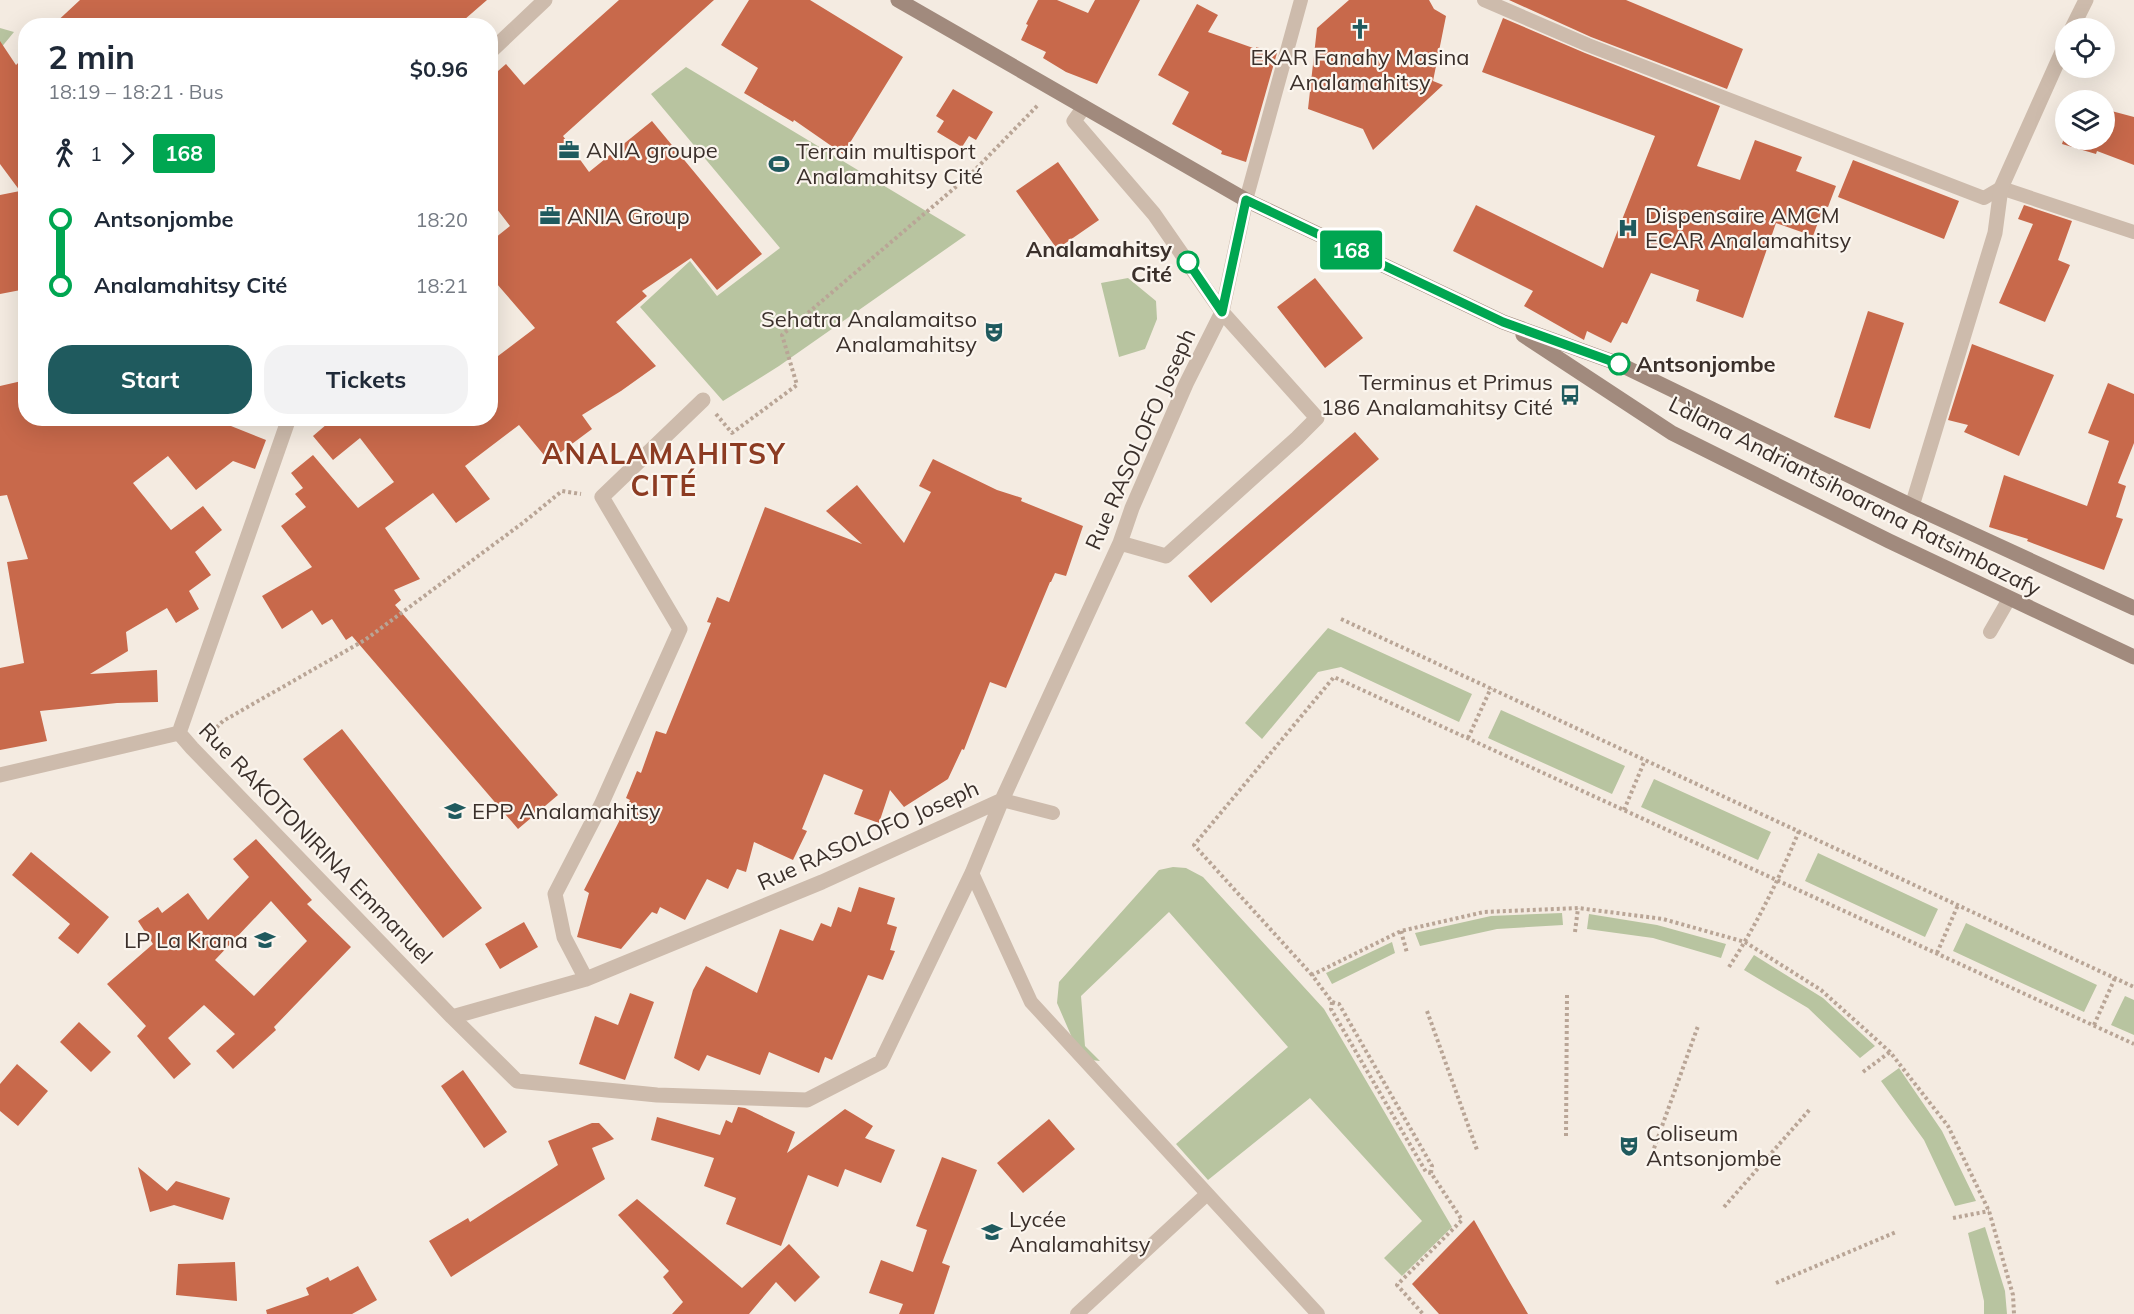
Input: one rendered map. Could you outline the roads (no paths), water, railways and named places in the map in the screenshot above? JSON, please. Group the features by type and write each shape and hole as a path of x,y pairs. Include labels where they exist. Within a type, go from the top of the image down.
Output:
{"main road":[{"name":"Làlana Andriantsihoarana Ratsimbazafy","path":"898,0 1246,200 1503,322 1619,364 1912,506 2134,608"},
{"name":"Làlana Andriantsihoarana Ratsimbazafy","path":"1503,322 1672,433 2009,599 2134,657"}],"street":[{"path":"498,45 546,0"},
{"path":"2077,18 2086,0"},
{"path":"1912,506 1995,233 2001,188 2055,68"},
{"path":"1084,107 1074,121 1154,214 1222,312 1317,418 1166,556 1120,543"},
{"name":"Rue RASOLOFO Joseph","path":"452,1017 586,979 822,882 1002,800 1120,543 1132,508 1186,384 1222,312 1246,200"},
{"path":"586,979 564,937 555,894 601,805 680,629 602,497 703,399"},
{"name":"Rue RAKOTONIRINA Emmanuel","path":"286,426 179,733 452,1017 517,1081 657,1095 807,1100 881,1062 972,873 1002,800"},
{"path":"0,775 179,733"}],"lane":[{"path":"1246,200 1301,0"},
{"path":"1484,0 1599,49 1984,198 2001,188 2134,232"},
{"path":"1990,633 2009,599"},
{"path":"1002,800 1053,813"},
{"path":"972,873 1031,1002 1318,1314"},
{"path":"1077,1314 1207,1194"}],"place":[{"name":"EKAR Fanahy Masina Analamahitsy","path":"1360,29"},
{"name":"ANIA groupe","path":"569,150"},
{"name":"Terrain multisport Analamahitsy Cité","path":"779,164"},
{"name":"ANIA Group","path":"550,216"},
{"name":"Dispensaire AMCM ECAR Analamahitsy","path":"1628,228"},
{"name":"Analamahitsy Cité","path":"1188,262"},
{"name":"Sehatra Analamaitso Analamahitsy","path":"994,332"},
{"name":"Antsonjombe","path":"1619,364"},
{"name":"Terminus et Primus 186 Analamahitsy Cité","path":"1570,395"},
{"name":"EPP Analamahitsy","path":"455,811"},
{"name":"LP La Krana","path":"265,940"},
{"name":"Coliseum Antsonjombe","path":"1629,1146"},
{"name":"Lycée Analamahitsy","path":"992,1232"}],"district":[{"name":"ANALAMAHITSY CITÉ","path":"664,469"}]}
